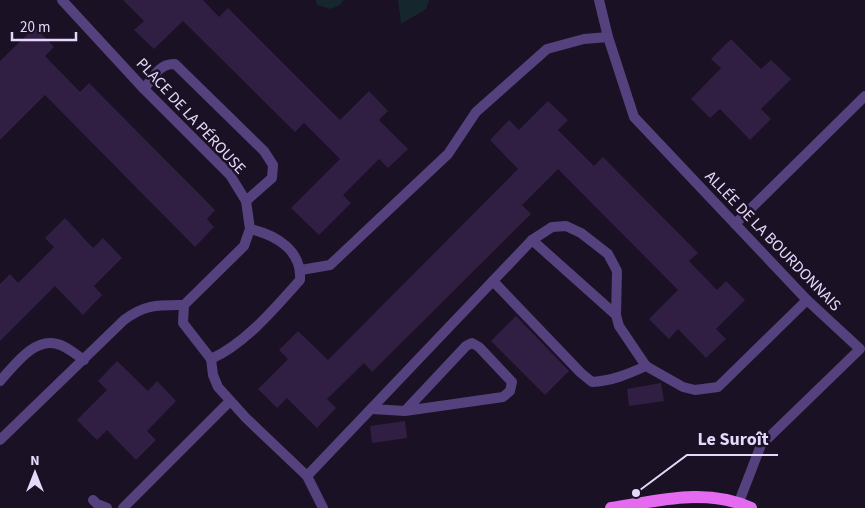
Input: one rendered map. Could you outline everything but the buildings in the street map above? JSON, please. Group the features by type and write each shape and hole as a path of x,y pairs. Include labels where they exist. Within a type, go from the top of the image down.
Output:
{"main road":[{"path":"611,508 684,497 711,496 739,502 751,508"}],"street":[{"name":"PLACE DE LA PÉROUSE","path":"62,0 144,90 230,175 246,201 250,229"},
{"name":"ALLÉE DE LA BOURDONNAIS","path":"599,0 608,37 634,117 806,300 863,347 761,445 739,502"},
{"path":"300,270 330,265 448,154 476,112 547,49 584,39 608,37"},
{"path":"144,90 159,69 167,64 175,64 264,151 273,166 272,178 246,201"},
{"path":"735,224 865,96"},
{"path":"307,476 532,240 552,227 566,226 581,233 608,254 617,271 616,315 620,326 646,366 683,388 695,390 718,387 806,300"},
{"path":"211,358 224,353 242,339 300,280 297,258 274,235 250,229 244,246 184,305 183,323 211,358 213,375 218,387 307,476 323,508"},
{"path":"532,240 616,315"},
{"path":"493,281 581,373 592,382 615,379 646,366"},
{"path":"0,440 124,320 139,309 155,305 184,305"},
{"path":"0,381 30,351 39,345 50,342 59,344 84,360"},
{"path":"372,409 405,411 503,398 510,391 512,382 508,376 472,343 466,346 405,411"},
{"path":"123,508 230,401"},
{"path":"93,500 107,508"}],"shaded area":[{"path":"316,0 344,0 340,5 331,9 317,5"},
{"path":"398,0 429,0 426,9 401,24"}],"place":[{"name":"Le Suroît","path":"636,493"}]}
